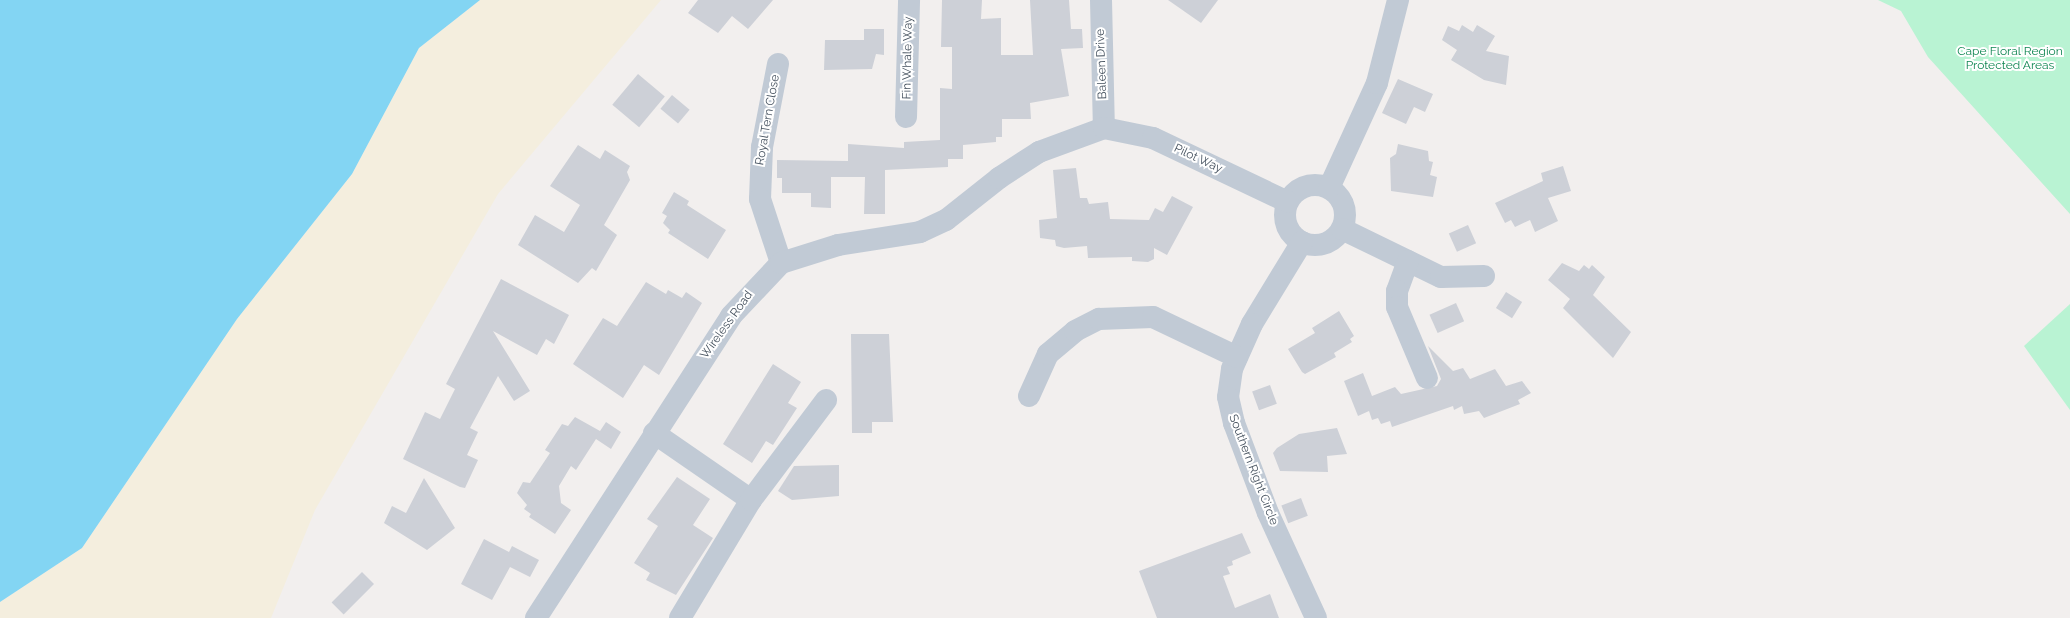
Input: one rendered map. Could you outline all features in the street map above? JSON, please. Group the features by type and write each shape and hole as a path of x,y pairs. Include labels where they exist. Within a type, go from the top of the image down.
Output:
{"street":[{"name":"Fin Whale Way","path":"906,117 909,0"},
{"name":"Baleen Drive","path":"1101,0 1104,128"},
{"path":"1329,188 1377,83 1398,0"},
{"name":"Royal Tern Close","path":"778,64 762,147 760,199 781,263"},
{"name":"Pilot Way","path":"1104,128 1153,138 1288,202"},
{"name":"Wireless Road","path":"536,618 730,316 781,263 838,245 920,232 946,220 999,178 1039,152 1104,128"},
{"path":"1305,187 1329,188 1345,207 1342,229 1327,243 1302,242 1286,223 1288,202 1305,187"},
{"path":"1342,229 1441,277 1484,276"},
{"name":"Southern Right Circle","path":"1302,242 1252,324 1238,357 1228,397 1234,423 1268,514 1316,618"},
{"path":"1408,261 1397,292 1396,307 1428,378"},
{"path":"1029,396 1048,354 1075,331 1099,318 1153,318 1238,357"},
{"path":"680,618 751,500 826,400"},
{"path":"654,433 751,500"}],"green space":[{"name":"Cape Floral Region Protected Areas","path":"1878,0 2070,0 2070,214 1928,57 1901,11"},
{"path":"2070,304 2070,410 2024,346"}],"sand":[{"path":"480,0 661,0 498,194 315,510 271,618 0,618 0,602 82,548 237,319 352,174 419,48"}],"water":[{"path":"0,0 480,0 419,48 352,174 237,319 82,548 0,602"}],"building":[{"path":"698,0 773,0 748,29 732,16 718,33 688,13"},
{"path":"942,0 982,0 981,19 1001,18 1001,55 1033,55 1030,0 1069,0 1071,29 1082,29 1083,48 1061,49 1069,96 1030,103 1031,119 1002,119 1002,137 996,137 996,142 963,145 963,159 948,159 948,167 885,170 885,214 864,214 865,177 831,177 831,208 811,207 811,193 782,193 782,178 777,178 777,160 848,161 848,144 904,148 904,142 940,140 940,88 952,89 952,47 941,47"},
{"path":"1168,0 1218,0 1201,23"},
{"path":"1462,25 1473,32 1477,25 1495,36 1486,51 1509,56 1506,85 1484,80 1451,60 1457,50 1442,40 1448,26 1459,31"},
{"path":"864,29 884,29 884,55 876,54 872,69 824,70 825,40 864,40"},
{"path":"638,74 665,96 639,127 612,105"},
{"path":"1398,79 1433,94 1425,112 1414,107 1406,124 1382,113"},
{"path":"672,95 690,110 678,124 660,109"},
{"path":"1398,144 1428,151 1429,161 1433,162 1430,175 1437,177 1433,197 1391,191 1390,158 1396,154"},
{"path":"578,145 600,159 605,150 630,166 627,172 630,180 604,225 617,235 596,271 592,268 578,283 518,245 535,215 564,232 580,205 550,186"},
{"path":"1563,166 1571,191 1548,198 1558,221 1535,232 1530,220 1515,227 1511,220 1505,223 1495,203 1543,181 1541,173"},
{"path":"1076,168 1080,198 1087,198 1089,204 1108,202 1110,219 1149,220 1155,208 1163,212 1172,196 1193,207 1167,255 1154,248 1154,259 1148,262 1132,261 1132,257 1088,258 1087,246 1064,248 1056,246 1055,240 1040,238 1039,220 1057,218 1053,170"},
{"path":"674,192 689,201 687,205 726,230 708,259 668,233 670,230 663,223 667,216 662,213"},
{"path":"1468,225 1476,243 1457,252 1449,234"},
{"path":"1562,263 1579,271 1584,265 1589,269 1592,265 1605,277 1593,295 1631,332 1613,358 1563,308 1570,299 1548,280"},
{"path":"501,279 569,315 554,344 546,339 537,355 493,331 530,391 514,401 498,376 470,428 478,432 467,455 478,460 465,488 403,459 425,412 440,419 455,389 446,384"},
{"path":"646,282 666,294 668,290 682,298 686,292 702,303 659,375 644,365 623,398 573,364 603,318 617,326"},
{"path":"1506,292 1522,302 1512,318 1496,308"},
{"path":"1456,303 1464,321 1438,333 1430,315"},
{"path":"1339,311 1354,336 1350,339 1352,342 1334,353 1336,357 1305,374 1288,349 1315,333 1312,328"},
{"path":"851,334 889,334 893,422 872,422 872,433 852,433"},
{"path":"1428,346 1453,371 1463,368 1470,379 1495,369 1506,386 1522,381 1531,393 1518,400 1520,404 1484,418 1479,411 1464,414 1462,406 1454,410 1453,406 1392,427 1390,421 1381,424 1378,418 1372,420 1369,411 1358,416 1344,381 1363,373 1372,396 1395,387 1401,394 1437,386 1441,379"},
{"path":"773,364 801,382 788,403 797,408 773,445 766,441 752,463 723,444"},
{"path":"1270,385 1277,404 1259,410 1252,391"},
{"path":"575,417 600,431 606,422 621,432 611,449 596,439 576,470 571,466 559,486 561,503 571,510 555,534 529,517 531,514 524,509 527,505 517,493 523,482 530,483 550,453 545,450 562,424 568,426"},
{"path":"1337,428 1347,454 1327,456 1328,472 1280,471 1273,453 1277,448 1299,434"},
{"path":"839,465 839,496 792,500 778,491 794,466"},
{"path":"677,477 710,499 693,525 713,538 676,595 646,580 650,573 634,563 658,526 647,519"},
{"path":"424,478 455,528 427,550 384,523 392,506 406,513"},
{"path":"1301,498 1308,516 1288,523 1281,506"},
{"path":"1242,533 1251,553 1232,561 1233,565 1227,567 1230,574 1223,576 1235,608 1270,594 1279,618 1157,618 1139,571"},
{"path":"484,539 509,552 512,546 539,560 530,577 510,567 492,600 461,584"},
{"path":"362,572 374,584 344,614 332,602"}]}
